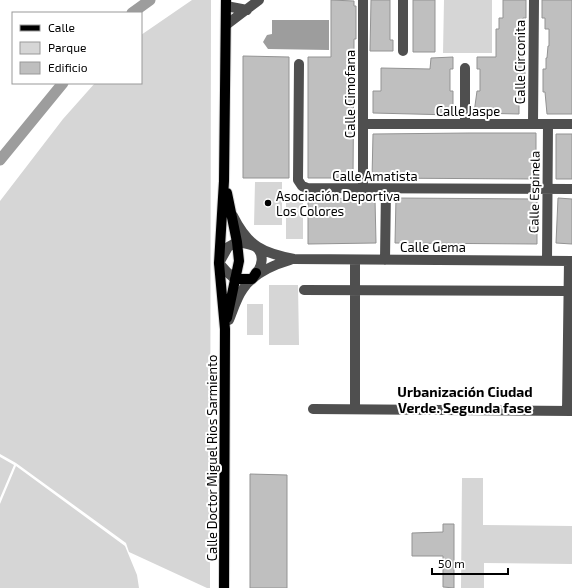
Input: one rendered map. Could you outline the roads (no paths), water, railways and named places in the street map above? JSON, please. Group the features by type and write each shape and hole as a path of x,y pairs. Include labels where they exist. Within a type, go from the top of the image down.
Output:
{"main road":[{"name":"Calle Doctor Miguel Rios Sarmiento","path":"224,588 225,329 219,263 224,181 226,3"},
{"name":"Calle Doctor Miguel Rios Sarmiento","path":"224,181 237,242 239,261 225,329"},
{"path":"236,279 254,276"}],"street":[{"path":"226,3 239,0"},
{"path":"226,25 259,0"},
{"name":"Calle Cimofana","path":"363,0 363,189"},
{"path":"403,0 403,51"},
{"name":"Calle Circonita","path":"533,124 534,0"},
{"path":"226,3 247,10"},
{"name":"Calle Amatista","path":"299,64 298,180 302,186 306,188 572,189"},
{"path":"465,124 466,68"},
{"name":"Calle Jaspe","path":"363,124 572,124"},
{"name":"Calle Espinela","path":"547,261 548,124"},
{"path":"385,260 386,189"},
{"name":"Calle Gema","path":"231,213 238,227 255,247 270,254 294,259 570,261"},
{"path":"236,279 219,263 228,247 237,242 255,247 260,253 262,260 260,267 254,276"},
{"name":"Calle Gema","path":"225,329 243,289 254,276 278,263 294,259"},
{"path":"355,260 355,409"},
{"path":"313,409 570,411 568,291 570,261"},
{"path":"304,290 568,291"}],"waterway":[{"path":"133,12 150,0"},
{"path":"0,160 62,84"}],"place":[{"name":"Asociación Deportiva Los Colores","path":"268,203"}],"district":[{"name":"Urbanización Ciudad Verde. Segunda fase","path":"465,400"}]}
